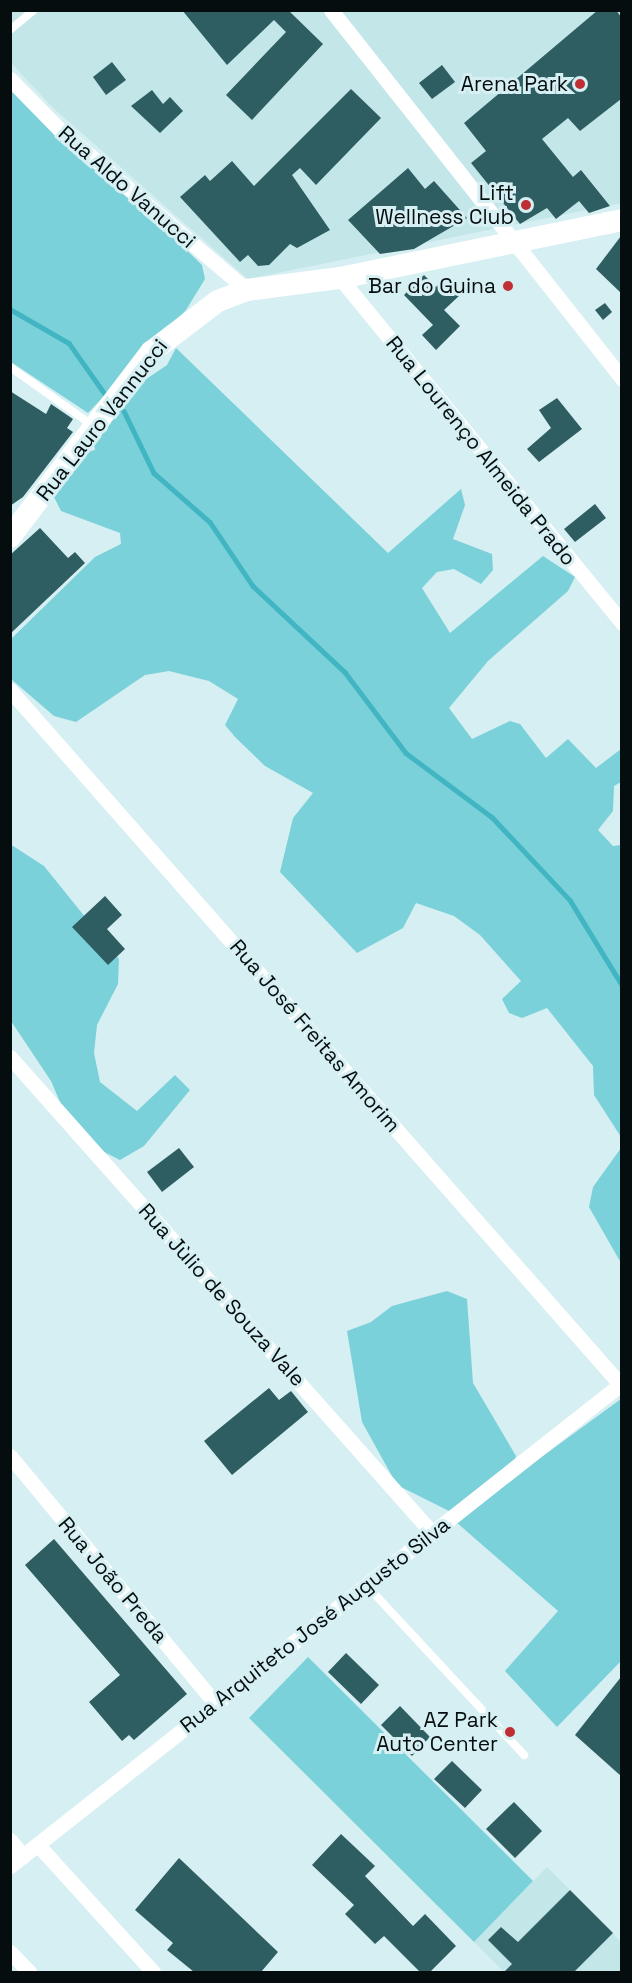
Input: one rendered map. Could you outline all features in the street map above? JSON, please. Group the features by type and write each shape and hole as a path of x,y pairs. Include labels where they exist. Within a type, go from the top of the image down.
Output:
{"street":[{"path":"331,10 512,246 621,379"},
{"name":"Rua Aldo Vanucci","path":"10,79 59,129 248,290"},
{"name":"Rua Lauro Vannucci","path":"12,533 92,425 175,329 218,301 248,290 340,278 512,246 621,220"},
{"name":"Rua Lourenço Almeida Prado","path":"340,278 621,623"},
{"name":"Rua José Freitas Amorim","path":"10,690 620,1383"},
{"name":"Rua Jùlio de Souza Vale","path":"10,1057 433,1534"},
{"name":"Rua Arquiteto José Augusto Silva","path":"10,1866 433,1534 620,1383"},
{"name":"Rua João Preda","path":"10,1456 215,1703"},
{"path":"10,1840 23,1856"},
{"path":"38,1845 153,1972"},
{"path":"10,1952 29,1972"}],"lane":[{"path":"10,30 34,10"},
{"path":"10,367 92,425"},
{"path":"367,1586 525,1755"}],"shaded area":[{"path":"11,11 621,11 621,203 248,279 52,107 11,63"},
{"path":"10,79 202,265 205,279 186,310 88,413 11,362"},
{"path":"176,348 388,553 461,489 465,505 453,539 492,554 493,570 481,584 454,569 437,572 422,588 450,633 543,556 575,577 568,591 488,661 449,708 472,739 510,721 520,724 546,758 568,739 596,768 621,749 621,782 614,786 613,811 598,830 613,846 621,845 621,1137 594,1095 593,1066 547,1008 522,1018 509,1013 502,999 521,981 480,935 454,916 416,903 403,928 357,953 280,872 293,818 313,793 265,766 225,725 238,699 209,681 169,671 145,675 76,722 54,716 11,679 11,639 95,557 121,544 120,533 61,511 51,491 79,454 95,450 93,439 130,390 167,365"},
{"path":"10,844 44,866 119,959 118,984 97,1025 94,1053 100,1082 137,1111 175,1075 190,1090 144,1146 120,1160 75,1137 51,1081 11,1021"},
{"path":"621,1148 621,1263 589,1207 593,1187"},
{"path":"447,1291 467,1299 473,1383 516,1456 510,1480 621,1399 621,1661 557,1727 505,1671 558,1611 456,1522 461,1517 397,1485 362,1422 347,1331 371,1322 392,1306"},
{"path":"308,1657 533,1881 474,1942 249,1718"},
{"path":"547,1867 621,1942 621,1972 504,1972 474,1942"}],"building":[{"path":"182,10 288,10 323,44 252,120 226,95 286,32 274,20 227,65"},
{"path":"598,10 616,10 621,17 621,99 580,131 568,118 542,139 573,177 581,170 610,206 589,213 579,201 556,219 547,208 520,224 471,163 486,151 464,123"},
{"path":"112,62 126,80 106,95 93,77"},
{"path":"442,65 455,82 432,99 419,83"},
{"path":"351,89 381,118 316,185 300,168 292,175 330,230 297,248 290,244 269,265 258,266 248,255 240,262 180,197 205,175 210,181 232,161 254,186"},
{"path":"152,90 163,104 170,97 183,111 160,133 131,106"},
{"path":"408,168 425,189 434,181 467,218 414,249 380,254 348,220"},
{"path":"621,236 621,293 596,269"},
{"path":"424,275 436,287 444,279 460,295 444,310 460,326 436,350 422,335 433,325 404,295"},
{"path":"605,303 612,312 603,320 595,310"},
{"path":"10,391 46,414 51,404 73,419 67,428 73,432 23,497 10,506"},
{"path":"557,398 582,429 539,462 527,449 551,428 539,410"},
{"path":"595,504 606,518 575,542 564,529"},
{"path":"40,528 68,558 75,552 85,563 10,634 10,555"},
{"path":"105,896 122,915 107,929 125,949 108,965 72,927"},
{"path":"179,1148 194,1167 162,1192 147,1172"},
{"path":"269,1388 279,1400 291,1391 308,1412 232,1475 204,1441"},
{"path":"54,1539 187,1694 134,1740 129,1735 122,1741 89,1702 120,1675 25,1565"},
{"path":"346,1653 379,1685 361,1704 328,1672"},
{"path":"621,1677 621,1776 575,1735"},
{"path":"400,1706 430,1737 412,1756 381,1725"},
{"path":"452,1761 482,1790 465,1808 434,1779"},
{"path":"514,1802 542,1831 515,1858 486,1829"},
{"path":"341,1834 375,1866 365,1876 413,1926 425,1914 456,1946 430,1972 420,1972 384,1936 375,1944 345,1914 354,1905 312,1865"},
{"path":"179,1858 278,1952 261,1972 194,1972 167,1950 173,1943 135,1910"},
{"path":"570,1890 613,1933 574,1972 504,1972 512,1964 488,1940 501,1927 518,1942"}],"waterway":[{"path":"10,309 69,343 105,394"},
{"path":"124,411 154,473 210,522 253,586 345,672 406,753 492,817 570,900 622,985"}],"place":[{"name":"Arena Park","path":"580,84"},
{"name":"Lift Wellness Club","path":"526,205"},
{"name":"Bar do Guina","path":"508,286"},
{"name":"AZ Park Auto Center","path":"510,1732"}]}
